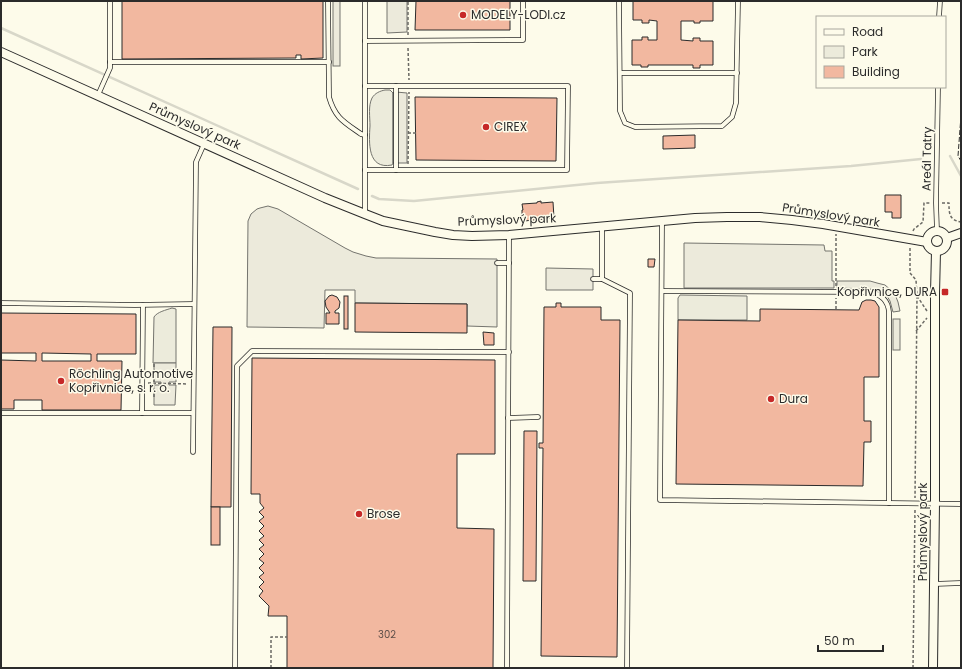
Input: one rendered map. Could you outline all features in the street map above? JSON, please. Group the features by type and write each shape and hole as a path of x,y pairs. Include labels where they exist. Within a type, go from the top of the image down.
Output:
{"street":[{"name":"Průmyslový park","path":"1,52 364,214 400,225 453,235 472,236 510,235 727,216 760,217 815,223 927,242"},
{"path":"56,85 67,82"},
{"path":"937,231 943,233 947,238 948,241 946,248 940,251 930,248 927,242 931,233 937,231"},
{"path":"947,238 961,233"},
{"name":"Průmyslový park","path":"933,668 936,251"}],"lane":[{"path":"97,96 110,68 110,1"},
{"path":"328,1 329,97 332,108 346,123 360,134 365,134"},
{"path":"364,214 365,1"},
{"path":"365,41 523,40 523,1"},
{"path":"619,1 620,111 625,123 635,127 722,126 732,117 736,103 738,1"},
{"path":"939,16 940,1"},
{"path":"110,62 329,62"},
{"path":"620,73 737,73"},
{"path":"365,86 568,86 567,170 365,170"},
{"path":"396,86 396,170"},
{"name":"Areál Tatry","path":"937,231 938,88"},
{"path":"193,452 196,162 204,143"},
{"path":"662,221 660,500 961,504"},
{"path":"602,226 602,279"},
{"path":"507,668 510,235"},
{"path":"497,263 509,263"},
{"path":"593,279 602,279 630,293 626,668"},
{"path":"662,291 874,293 884,299 888,306 889,312 889,503"},
{"path":"1,303 143,305 194,304"},
{"path":"142,413 143,305"},
{"path":"235,668 237,366 252,351 509,352"},
{"path":"1,413 193,413"},
{"path":"508,418 538,417"},
{"path":"934,584 961,583"}],"path":[{"path":"408,1 408,37"},
{"path":"408,46 409,81"},
{"path":"408,165 409,92"},
{"path":"408,133 416,133"},
{"path":"836,232 836,309"},
{"path":"910,246 910,273 916,280 917,296 913,668"},
{"path":"917,296 927,311"},
{"path":"916,331 927,318 927,315"},
{"path":"154,363 154,397"},
{"path":"142,383 188,384"},
{"path":"271,668 271,637 287,637"}],"green space":[{"path":"390,90 393,93 392,165 378,163 371,153 370,147 370,104 373,96 378,92"},
{"path":"680,295 747,296 747,320 678,320 678,298"},
{"path":"172,308 176,309 176,363 153,363 154,317 159,312"}],"shaded area":[{"path":"333,1 340,1 340,66 333,66"},
{"path":"387,1 407,1 407,32 387,33"},
{"path":"393,93 407,93 407,163 393,163"},
{"path":"268,206 278,209 345,248 366,256 376,258 497,259 497,327 467,326 467,304 355,303 355,290 325,290 324,328 247,327 248,221 251,214 257,209"},
{"path":"684,243 824,245 825,251 832,251 832,281 834,281 834,288 684,288"},
{"path":"546,268 593,269 593,290 546,290"},
{"path":"837,281 870,281 885,285 896,297 900,311 893,312 887,296 881,292 870,289 837,288"},
{"path":"893,319 900,319 900,350 893,350"},
{"path":"154,363 176,363 176,382 169,382 169,385 176,385 175,405 154,405 154,385 161,385 161,382 154,382"}],"building":[{"path":"122,1 323,1 323,58 301,59 301,55 296,55 296,58 122,59"},
{"name":"MODELY-LODI.cz","path":"416,1 510,1 510,30 415,30"},
{"path":"633,1 713,1 713,21 700,21 700,23 694,23 694,21 681,21 681,40 693,41 693,38 700,38 700,41 713,41 713,65 700,65 700,68 693,68 693,65 648,65 648,67 641,67 641,65 632,65 632,40 642,40 642,37 648,37 648,40 657,40 657,21 649,20 649,23 642,23 642,20 633,20"},
{"name":"CIREX","path":"415,97 557,98 556,161 416,160"},
{"path":"695,135 695,148 663,149 663,136"},
{"path":"885,195 901,195 901,218 892,218 892,212 885,212"},
{"path":"541,201 541,203 553,202 554,218 524,221 522,215 522,204 537,203"},
{"path":"648,259 655,259 654,267 648,267"},
{"path":"332,295 337,297 340,302 339,308 335,311 335,313 339,313 339,324 326,324 326,313 330,313 326,307 325,301"},
{"path":"344,296 348,296 348,329 344,329"},
{"name":"Dura","path":"866,300 875,301 879,307 879,377 864,377 864,421 871,421 871,442 864,442 863,486 676,484 678,320 760,321 760,309 859,310 862,302"},
{"path":"355,303 467,304 467,333 355,332"},
{"path":"556,303 561,303 561,307 601,307 601,320 620,320 617,657 541,656 543,448 539,448 539,443 543,443 544,307 556,307"},
{"name":"Röchling Automotive Kopřivnice, s. r. o.","path":"1,313 136,314 136,354 97,354 97,361 122,361 121,410 42,410 42,400 14,400 14,409 1,409 1,360 36,361 36,353 1,353","holes":["42,353 91,354 91,361 42,361"]},
{"path":"213,327 232,327 231,507 211,507"},
{"path":"483,332 494,333 494,345 484,345"},
{"name":"Brose","path":"252,358 495,360 495,454 457,454 457,528 494,529 493,668 287,668 287,616 268,616 269,606 259,596 263,591 259,587 264,582 259,577 264,573 259,568 264,563 259,559 264,554 259,549 264,545 259,540 264,536 259,531 264,526 259,521 264,517 259,512 264,508 260,503 260,494 251,494"},
{"path":"524,431 537,431 536,581 523,581"},
{"path":"211,507 220,507 220,545 211,545"}],"waterway":[{"path":"1,28 358,189"},
{"path":"950,156 961,176"},
{"path":"372,196 379,199 414,201 597,183 851,166 921,159"}],"fence":[{"path":"961,116 958,156 961,161"}],"place":[{"name":"MODELY-LODI.cz","path":"463,15"},
{"name":"CIREX","path":"486,127"},
{"name":"Kopřivnice, DURA","path":"945,292"},
{"name":"Röchling Automotive Kopřivnice, s. r. o.","path":"61,381"},
{"name":"Dura","path":"771,399"},
{"name":"Brose","path":"359,514"}]}
